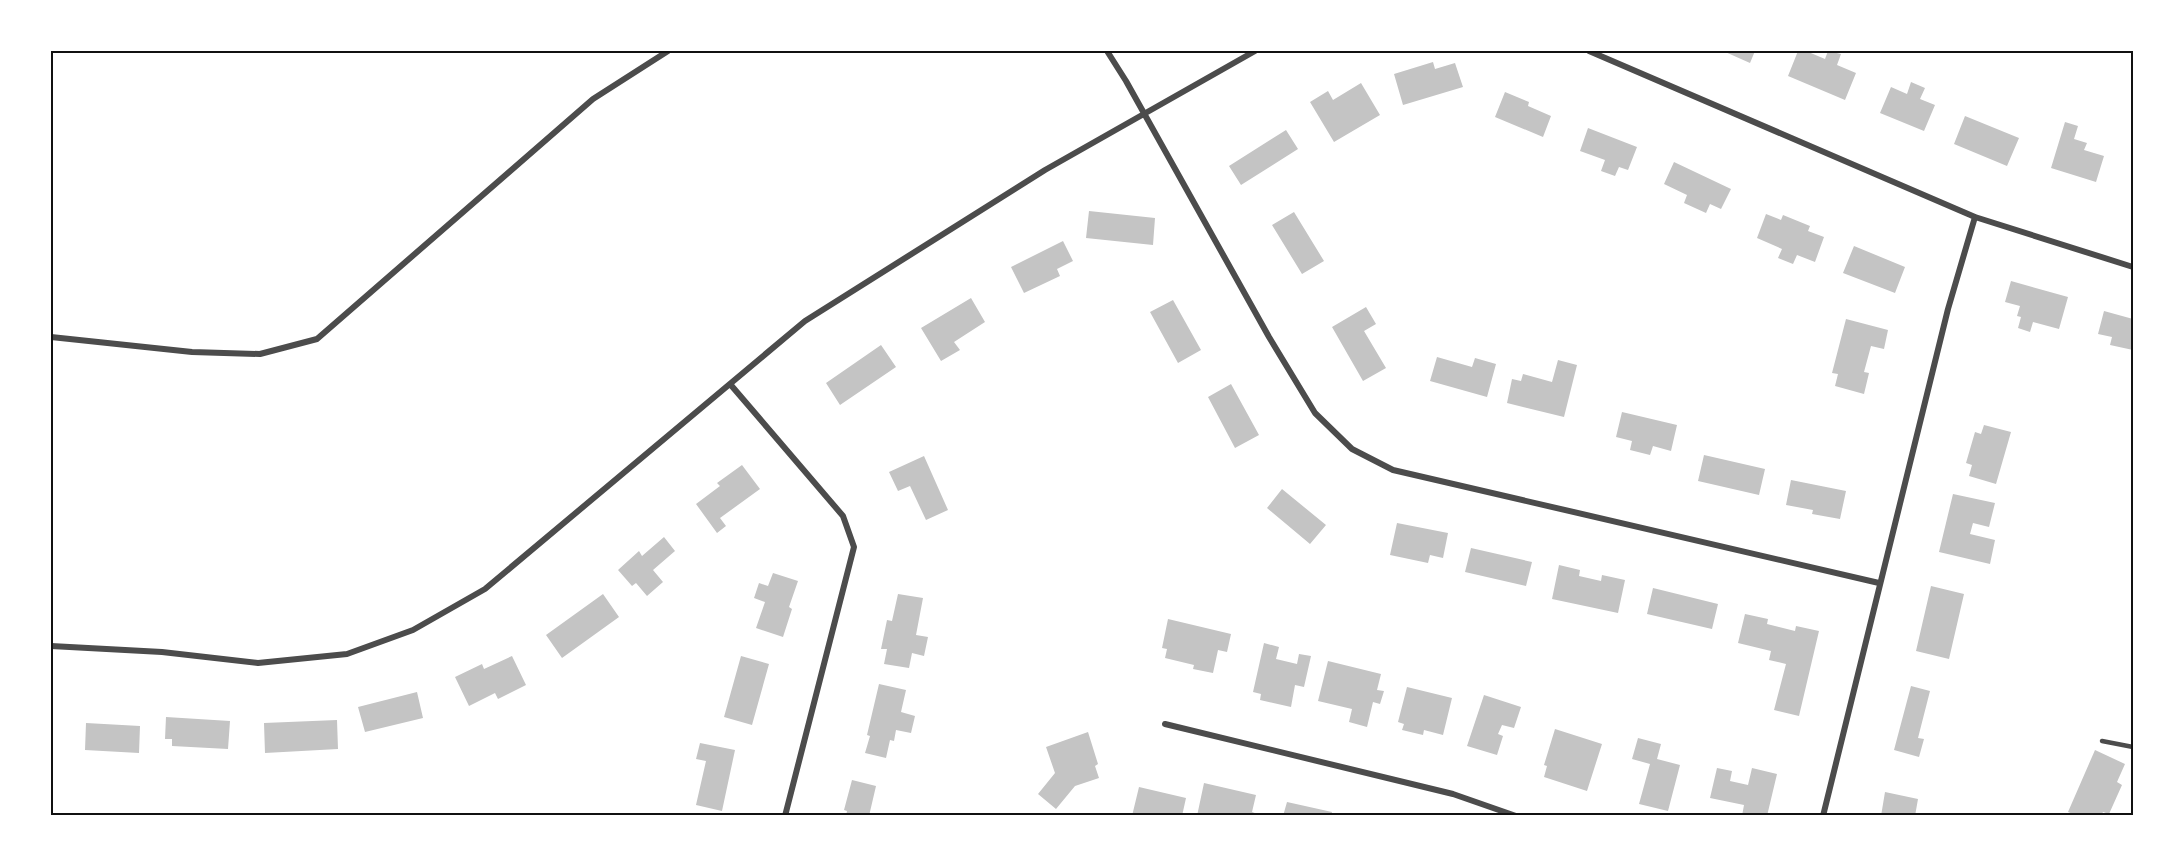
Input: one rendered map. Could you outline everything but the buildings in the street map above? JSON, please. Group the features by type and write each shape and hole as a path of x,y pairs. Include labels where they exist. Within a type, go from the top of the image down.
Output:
{"street":[{"path":"51,337 192,351 260,354 317,339 593,99 668,51"},
{"path":"1107,51 1145,114 1269,337 1315,413 1352,449 1394,470 1496,496 1879,583"},
{"path":"51,646 162,652 258,663 347,654 413,630 485,589 805,321 1045,170 1255,51"},
{"path":"1589,51 1975,217 2133,267"},
{"path":"1823,816 1948,309 1975,217"},
{"path":"730,384 843,516 854,548 785,816"},
{"path":"1165,724 1453,794 1516,816"}],"lane":[{"path":"2102,741 2133,747"}]}
